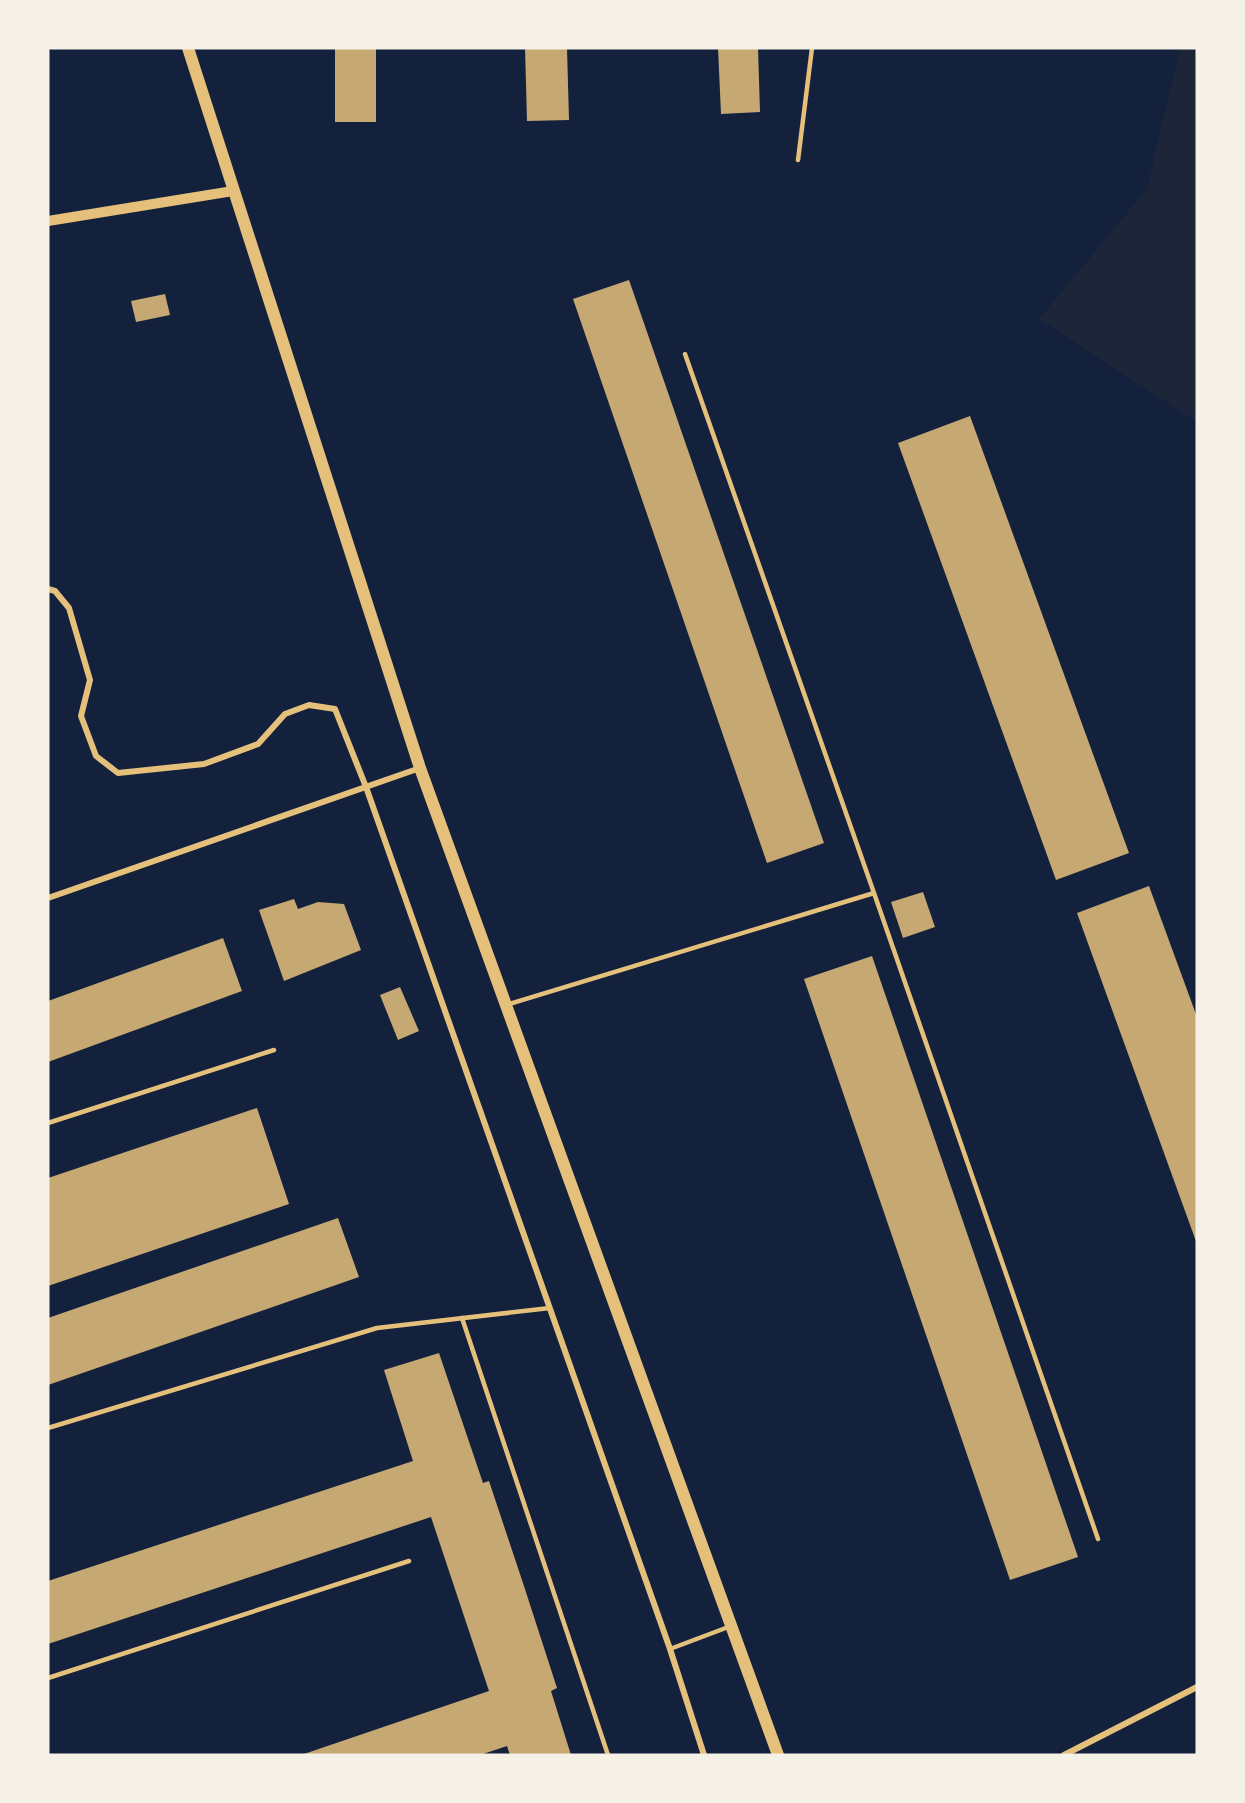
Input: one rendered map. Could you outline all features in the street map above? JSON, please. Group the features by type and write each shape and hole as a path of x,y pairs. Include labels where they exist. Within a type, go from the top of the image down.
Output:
{"main road":[{"path":"188,48 420,768 778,1755"}],"street":[{"path":"48,221 233,191"},
{"path":"48,589 55,591 69,608 90,680 81,716 96,756 118,772 204,764 258,744 285,714 309,705 335,709 366,787 550,1308 670,1649 704,1755"},
{"path":"48,897 420,768"},
{"path":"1064,1755 1197,1687"}],"lane":[{"path":"798,160 812,48"},
{"path":"685,354 1098,1539"},
{"path":"506,1005 873,893"},
{"path":"48,1123 274,1050"},
{"path":"48,1428 377,1328 550,1308"},
{"path":"462,1318 608,1755"},
{"path":"48,1678 409,1561"},
{"path":"670,1649 731,1626"}],"shaded area":[{"path":"1180,48 1197,48 1197,422 1039,319 1147,189"}],"building":[{"path":"335,48 376,48 376,122 335,122"},
{"path":"525,48 567,48 569,120 527,121"},
{"path":"718,48 758,48 760,112 721,114"},
{"path":"629,280 824,843 767,863 573,299"},
{"path":"165,294 170,315 136,322 131,301"},
{"path":"970,416 1129,853 1056,880 898,443"},
{"path":"1149,886 1197,1017 1197,1244 1077,913"},
{"path":"923,892 935,927 903,938 891,902"},
{"path":"294,899 298,909 318,902 344,904 361,950 284,981 259,910"},
{"path":"223,938 242,991 48,1062 48,1001"},
{"path":"872,956 1078,1557 1010,1580 804,979"},
{"path":"400,987 419,1031 398,1040 380,995"},
{"path":"257,1108 289,1204 48,1286 48,1178"},
{"path":"338,1218 359,1277 48,1385 48,1318"},
{"path":"439,1353 483,1483 489,1481 523,1583 557,1688 551,1691 571,1755 510,1755 507,1746 480,1755 301,1755 489,1691 431,1517 48,1644 48,1581 413,1461 384,1370"}]}
